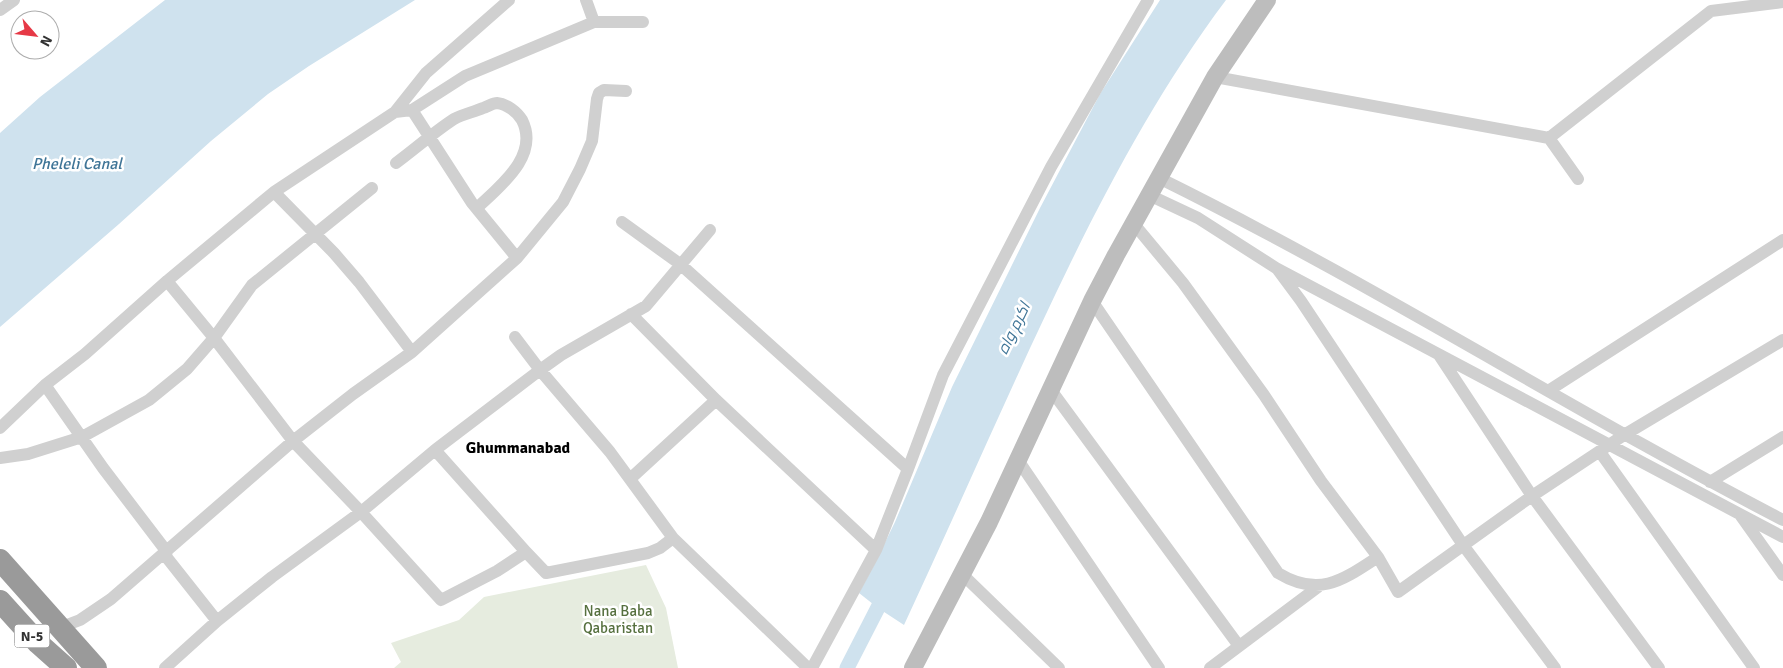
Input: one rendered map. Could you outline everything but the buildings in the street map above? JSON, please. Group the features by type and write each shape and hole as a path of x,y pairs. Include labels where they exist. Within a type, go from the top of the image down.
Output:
{"highway":[{"name":"N-5","path":"0,560 96,668"},
{"name":"N-5","path":"0,601 66,668"},
{"path":"28,631 55,621"}],"street":[{"path":"0,10 14,0"},
{"path":"0,428 45,384 85,354 167,281 274,192 395,112 426,74 509,0"},
{"path":"586,0 594,22"},
{"path":"812,668 876,550 943,375 1051,167 1148,0"},
{"path":"913,668 1018,460 1092,301 1215,77 1267,0"},
{"path":"1548,138 1711,11 1783,2"},
{"path":"395,112 412,110 465,76 594,22 643,22"},
{"path":"1215,77 1548,138 1578,179"},
{"path":"55,621 80,620 111,599 293,441 353,394 412,352 516,258 563,202 580,169 592,141 599,92 604,90 626,91"},
{"path":"396,163 456,118 497,103 509,108 518,114 526,128 528,136 524,154 516,168 505,181 477,208"},
{"path":"412,110 477,208 516,258"},
{"path":"1159,178 1207,201 1406,309 1624,435 1783,520"},
{"path":"0,458 28,454 82,436 149,400 187,369 214,338 252,285 372,188"},
{"path":"274,192 334,253 359,282 412,352"},
{"path":"1149,195 1198,218 1276,268 1437,353 1605,449 1740,514 1783,537"},
{"path":"622,222 680,264 908,469"},
{"path":"1134,224 1183,283 1264,395 1320,481 1378,557 1398,592 1532,496 1624,435 1783,340"},
{"path":"165,668 217,621 272,576 361,512 434,450 540,370 646,306 710,230"},
{"path":"1548,391 1783,240"},
{"path":"1276,268 1301,301 1463,545 1555,668"},
{"path":"167,281 214,338 293,441 441,600 497,571 526,552"},
{"path":"1092,301 1278,573 1292,582 1318,587"},
{"path":"631,314 716,400 876,550"},
{"path":"515,336 540,370 610,452 673,538 808,668"},
{"path":"1437,353 1532,496 1659,668"},
{"path":"45,384 102,468 217,621"},
{"path":"1051,390 1239,646"},
{"path":"630,479 716,400"},
{"path":"1710,482 1783,437"},
{"path":"1605,449 1754,668"},
{"path":"434,450 546,573 648,553 660,548 673,538"},
{"path":"1018,460 1159,668"},
{"path":"1740,514 1783,575"},
{"path":"1210,668 1318,587 1347,578 1378,557"},
{"path":"962,574 1059,668"}],"green space":[{"name":"Nana Baba Qabaristan","path":"646,565 666,608 678,668 394,668 401,662 391,643 459,620 484,597"}],"water":[{"name":"Pheleli Canal","path":"165,0 415,0 309,66 268,94 211,141 0,327 0,133 40,97"},
{"path":"1160,0 1226,0 1182,62 1142,128 1087,230 1027,354 904,625 859,593 895,522 952,387 1040,208 1100,94"}],"waterway":[{"name":"اکرم واہ","path":"847,668 887,590"}],"district":[{"name":"Ghummanabad","path":"518,447"}]}
